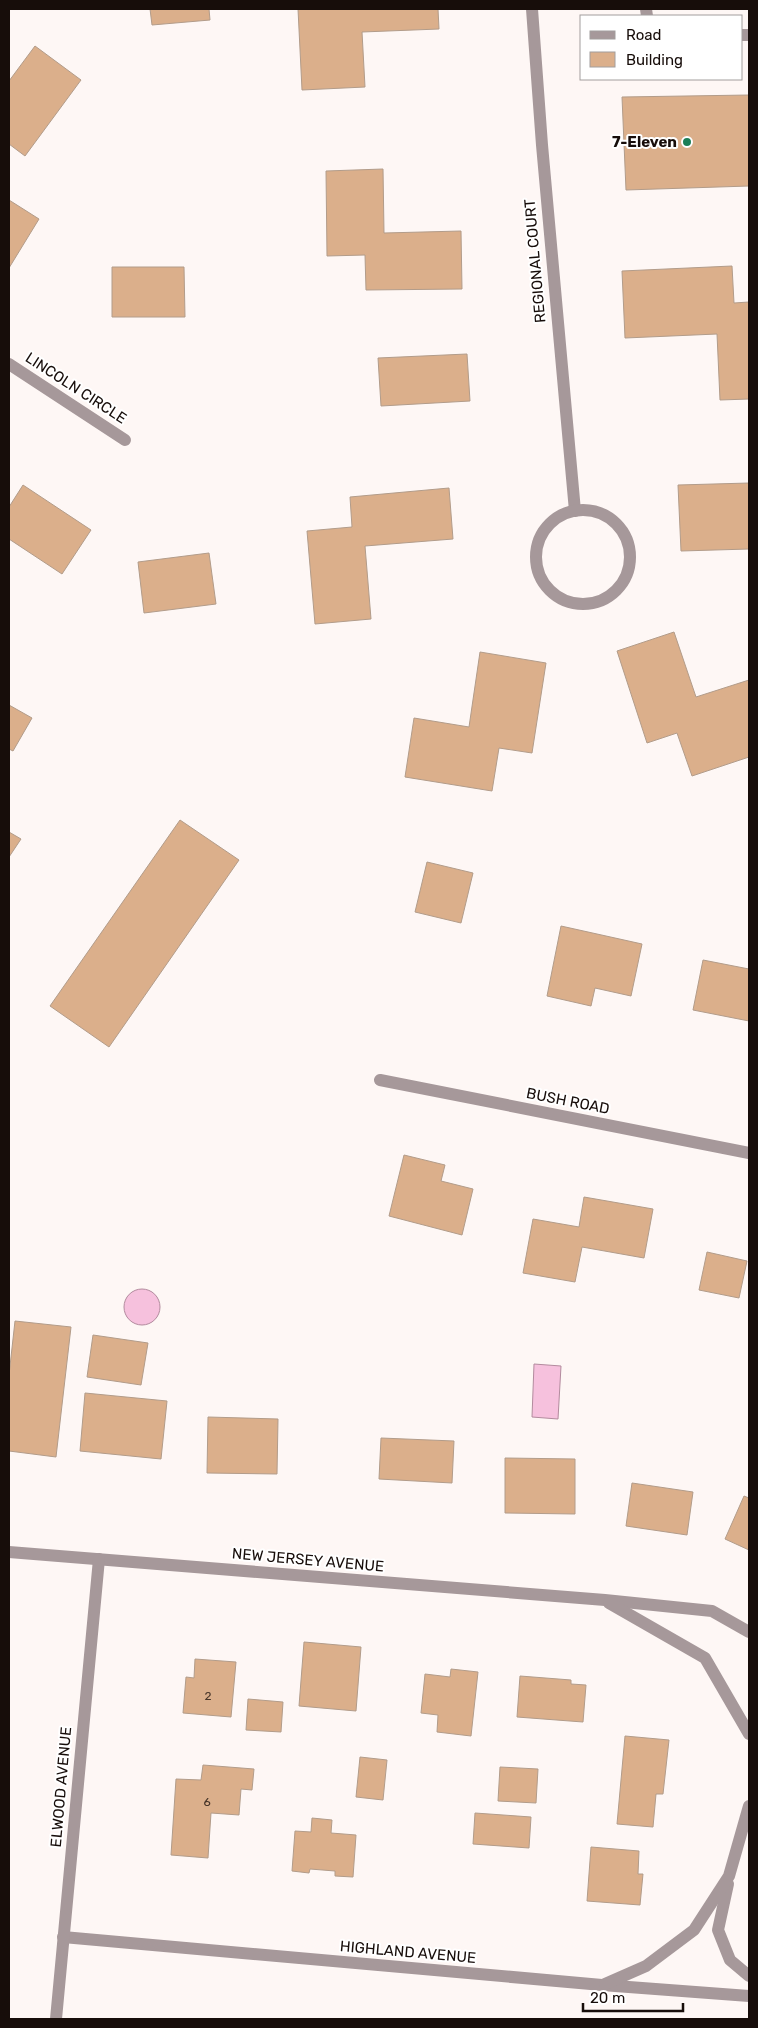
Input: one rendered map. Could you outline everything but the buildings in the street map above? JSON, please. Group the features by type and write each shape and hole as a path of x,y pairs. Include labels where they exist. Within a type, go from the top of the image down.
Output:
{"street":[{"name":"REGIONAL COURT","path":"532,9 542,155 574,511"},
{"name":"LINCOLN CIRCLE","path":"9,364 125,440"},
{"path":"574,511 590,511 606,516 622,532 630,555 628,570 622,584 611,595 596,602 580,604 566,601 553,593 543,582 537,568 536,553 540,538 548,526 560,516 574,511"},
{"name":"BUSH ROAD","path":"380,1080 749,1153"},
{"name":"NEW JERSEY AVENUE","path":"9,1552 605,1600 712,1611 749,1632"},
{"name":"ELWOOD AVENUE","path":"56,2019 99,1559"},
{"name":"NEW JERSEY AVENUE","path":"605,1600 705,1658 749,1734"},
{"path":"749,1806 729,1876 718,1930 730,1960 749,1976"},
{"path":"602,1985 646,1966 694,1930 729,1876"},
{"name":"HIGHLAND AVENUE","path":"63,1937 602,1985 749,1996"}],"shaded area":[{"path":"142,1289 149,1290 155,1294 159,1300 159,1314 155,1320 149,1324 142,1325 135,1324 129,1320 125,1314 124,1307 125,1300 129,1294 135,1290"},
{"path":"534,1364 561,1366 558,1419 532,1417"}],"place":[{"name":"7-Eleven","path":"687,142"}]}
